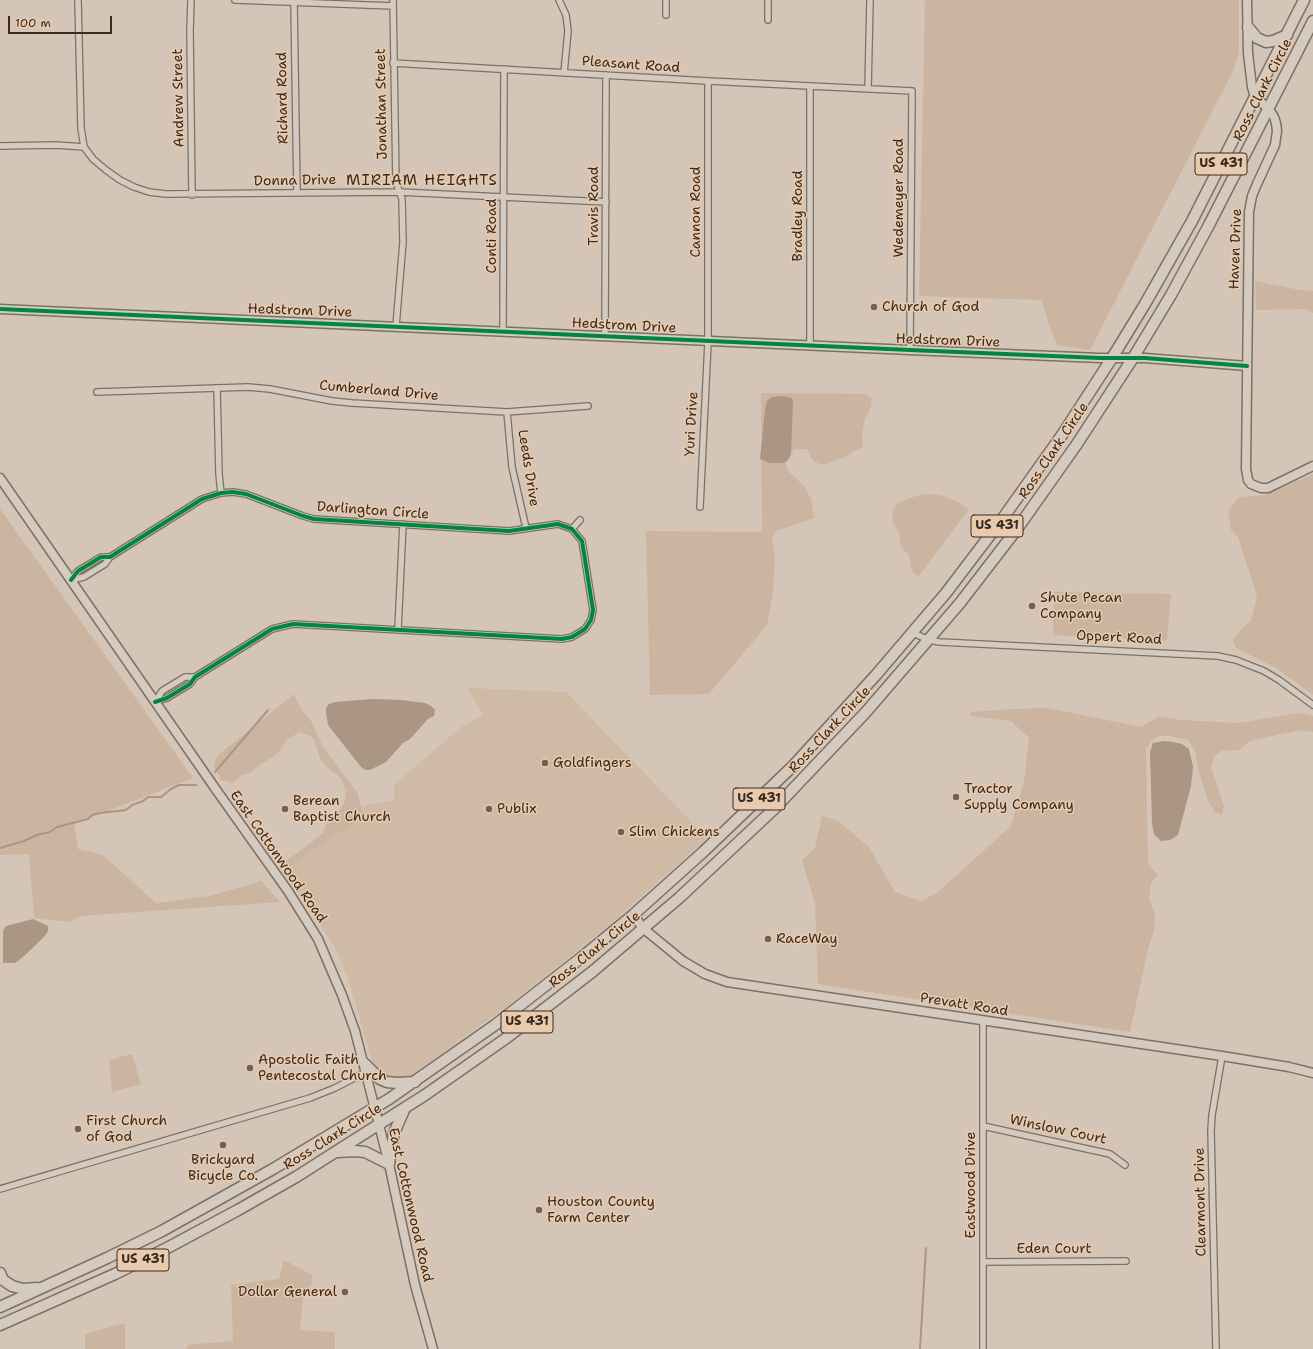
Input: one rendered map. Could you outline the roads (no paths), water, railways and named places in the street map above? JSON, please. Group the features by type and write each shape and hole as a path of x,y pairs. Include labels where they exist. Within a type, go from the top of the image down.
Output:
{"highway":[{"name":"Ross Clark Circle","path":"0,1306 107,1258 162,1231 273,1170 374,1109 415,1082 495,1025 561,974 633,915 714,842 793,766 853,702 913,633 1003,518 1062,435 1112,358 1152,292 1192,221 1304,0"},
{"name":"Ross Clark Circle","path":"0,1325 115,1274 169,1247 296,1177 405,1108 478,1058 564,994 644,929 710,870 806,776 866,712 960,603 1024,519 1073,450 1133,358 1171,295 1209,225 1313,21"},
{"path":"1248,26 1257,38 1266,42 1274,42 1287,35"},
{"path":"793,766 806,776"},
{"path":"561,974 558,985 564,994"},
{"path":"365,1068 380,1079 387,1082 415,1082"},
{"path":"337,1152 365,1152 389,1164 394,1133 405,1108"},
{"path":"162,1231 169,1247"},
{"path":"0,1273 3,1280 12,1286 23,1289 41,1288"}],"street":[{"path":"0,146 56,145 84,147 81,128 78,0"},
{"name":"Andrew Street","path":"191,0 192,195"},
{"path":"235,0 393,3"},
{"path":"559,0 566,15 568,31 564,73"},
{"path":"666,0 666,15"},
{"path":"768,0 768,20"},
{"path":"868,89 870,0"},
{"path":"1247,0 1250,70 1255,97"},
{"name":"Richard Road","path":"294,2 296,193"},
{"name":"Jonathan Street","path":"393,3 396,182 402,199 403,242 396,326"},
{"name":"Pleasant Road","path":"393,62 708,82 868,89"},
{"name":"Conti Road","path":"503,331 504,69"},
{"name":"Travis Road","path":"605,336 606,75"},
{"name":"Cannon Road","path":"708,82 708,342"},
{"name":"Bradley Road","path":"810,86 810,346"},
{"name":"Wedemeyer Road","path":"868,89 912,91 910,350"},
{"name":"Haven Drive","path":"1255,97 1269,109 1276,123 1276,138 1273,149 1256,184 1249,212 1246,469 1248,480 1251,484 1255,487 1268,488 1313,466"},
{"name":"Donna Drive","path":"84,147 106,170 134,187 149,192 166,194 192,195 399,192 606,202"},
{"name":"Hedstrom Drive","path":"0,309 396,326 708,342 1133,358 1247,366"},
{"name":"Yuri Drive","path":"700,507 708,342"},
{"name":"Cumberland Drive","path":"97,392 248,387 270,389 332,401 352,403 508,412 588,406"},
{"path":"216,388 221,493"},
{"name":"Leeds Drive","path":"508,412 512,467 526,528"},
{"name":"East Cottonwood Road","path":"0,478 4,488 71,580 311,926 342,995 355,1031 378,1126 389,1164 415,1285 433,1349"},
{"name":"Darlington Circle","path":"71,580 78,571 101,557 110,556 202,499 221,493 233,492 246,494 314,519 509,531 558,524 572,529"},
{"path":"155,702 167,698 190,684 195,677 272,629 286,625 300,624 562,639 577,635 585,629 592,616 593,605 584,546 580,536 572,529 580,520"},
{"path":"398,629 403,524"},
{"name":"Darlington Circle","path":"71,580 84,577 89,574 105,564 110,556"},
{"path":"585,629 591,634"},
{"name":"Oppert Road","path":"913,633 929,640 940,642 1218,656 1244,662 1264,671 1313,705"},
{"name":"Prevatt Road","path":"633,915 644,929 682,961 705,974 727,982 1222,1056 1289,1067 1313,1073"},
{"name":"Eastwood Drive","path":"983,1021 983,1349"},
{"name":"Clearmont Drive","path":"1216,1349 1211,1131 1212,1115 1222,1056"},
{"path":"0,1189 310,1098 334,1088 365,1068"},
{"name":"Winslow Court","path":"983,1126 1110,1154 1125,1165"},
{"name":"Eden Court","path":"983,1262 1126,1260"}],"waterway":[{"path":"215,772 268,710"},
{"path":"0,848 50,832 57,827 88,819 92,815 126,810 132,805 143,801 148,797 161,797 179,785 196,785"},
{"path":"920,1349 926,1248"}],"place":[{"name":"Church of God","path":"874,307"},
{"name":"Shute Pecan Company","path":"1032,606"},
{"name":"Goldfingers","path":"545,763"},
{"name":"Tractor Supply Company","path":"956,797"},
{"name":"Berean Baptist Church","path":"285,809"},
{"name":"Publix","path":"489,809"},
{"name":"Slim Chickens","path":"621,832"},
{"name":"RaceWay","path":"768,939"},
{"name":"Apostolic Faith Pentecostal Church","path":"250,1068"},
{"name":"First Church of God","path":"78,1129"},
{"name":"Brickyard Bicycle Co.","path":"223,1145"},
{"name":"Houston County Farm Center","path":"539,1210"},
{"name":"Dollar General","path":"345,1292"}],"district":[{"name":"MIRIAM HEIGHTS","path":"422,181"}]}
